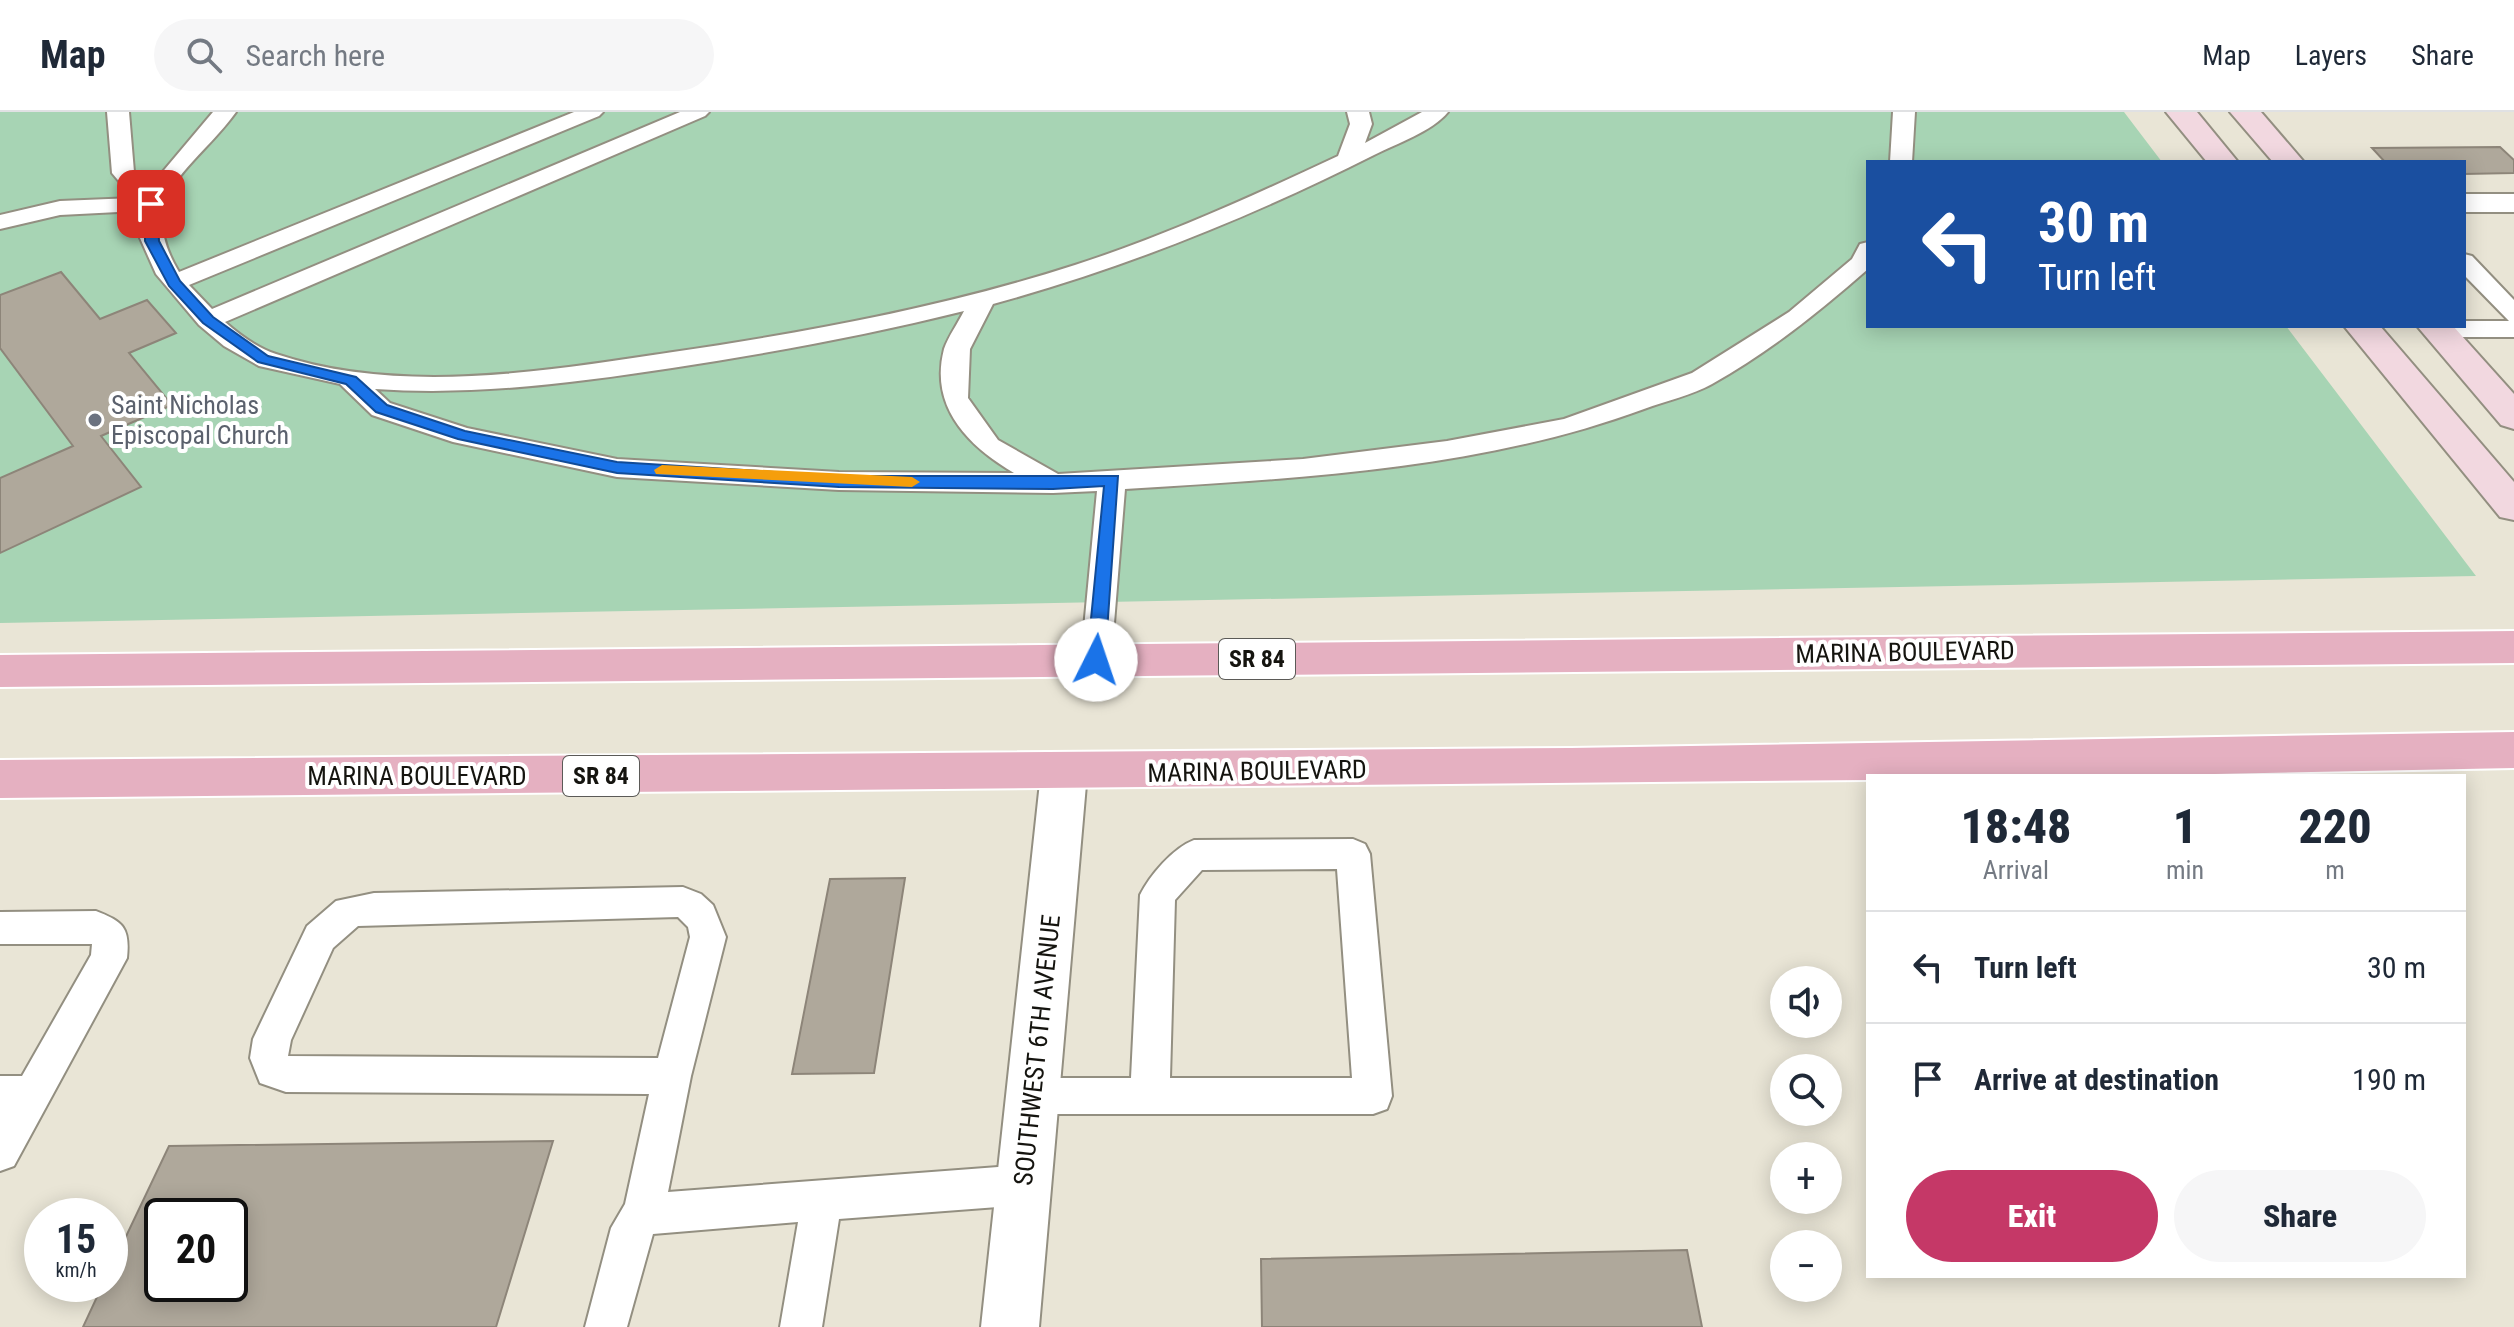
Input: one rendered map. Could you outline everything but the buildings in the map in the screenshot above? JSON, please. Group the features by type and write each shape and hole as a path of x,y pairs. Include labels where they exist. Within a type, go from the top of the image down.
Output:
{"main road":[{"path":"2181,112 2221,160"},
{"path":"2245,112 2287,160"},
{"path":"2363,328 2514,507"},
{"path":"2435,328 2514,417"},
{"name":"MARINA BOULEVARD","path":"0,671 2514,647"},
{"name":"MARINA BOULEVARD","path":"0,779 1064,773 2064,760 2514,750"}],"street":[{"path":"2466,203 2514,203"},
{"name":"SOUTHWEST 6TH AVENUE","path":"1010,1327 1064,773"}],"lane":[{"path":"118,112 123,173 151,204"},
{"path":"225,112 190,150 151,204 152,241 174,283 208,320 263,359 351,381 553,377 872,325 983,299 1085,270 1164,240 1347,162 1437,112"},
{"path":"174,283 592,112"},
{"path":"208,320 698,112"},
{"path":"1347,162 1361,124 1358,112"},
{"path":"1901,160 1906,124 1904,112"},
{"path":"0,222 60,208 151,204"},
{"path":"351,381 381,409 463,436 617,468 839,481 1053,484 1318,466 1447,450 1569,427 1701,379 1798,317 1862,262 1866,253"},
{"path":"2466,266 2474,285 2514,315"},
{"path":"983,299 957,349 955,399 988,446 1053,484"},
{"path":"2435,328 2514,329"},
{"path":"1096,660 1112,480"},
{"path":"1032,1096 1373,1096 1353,854 1194,855 1158,895 1150,1095"},
{"path":"606,1327 632,1228 643,1214 672,1076 708,937 706,923 696,910 683,902 374,908 349,912 320,937 272,1039 269,1058 274,1070 286,1074 672,1076"},
{"path":"0,928 96,927 111,937 109,958 16,1094 0,1152"},
{"path":"643,1214 1024,1185"},
{"path":"801,1327 822,1200"}],"green space":[{"path":"0,112 2124,112 2160,160 1866,160 1866,328 2288,328 2476,576 0,623"}],"slow traffic":[{"path":"662,470 839,481 912,482"}],"place":[{"name":"Saint Nicholas Episcopal Church","path":"95,420"}],"route":[{"path":"151,204 152,241 174,283 208,320 263,359 351,381 381,409 463,436 617,468 839,481 1053,484 1112,480 1096,660"}]}
